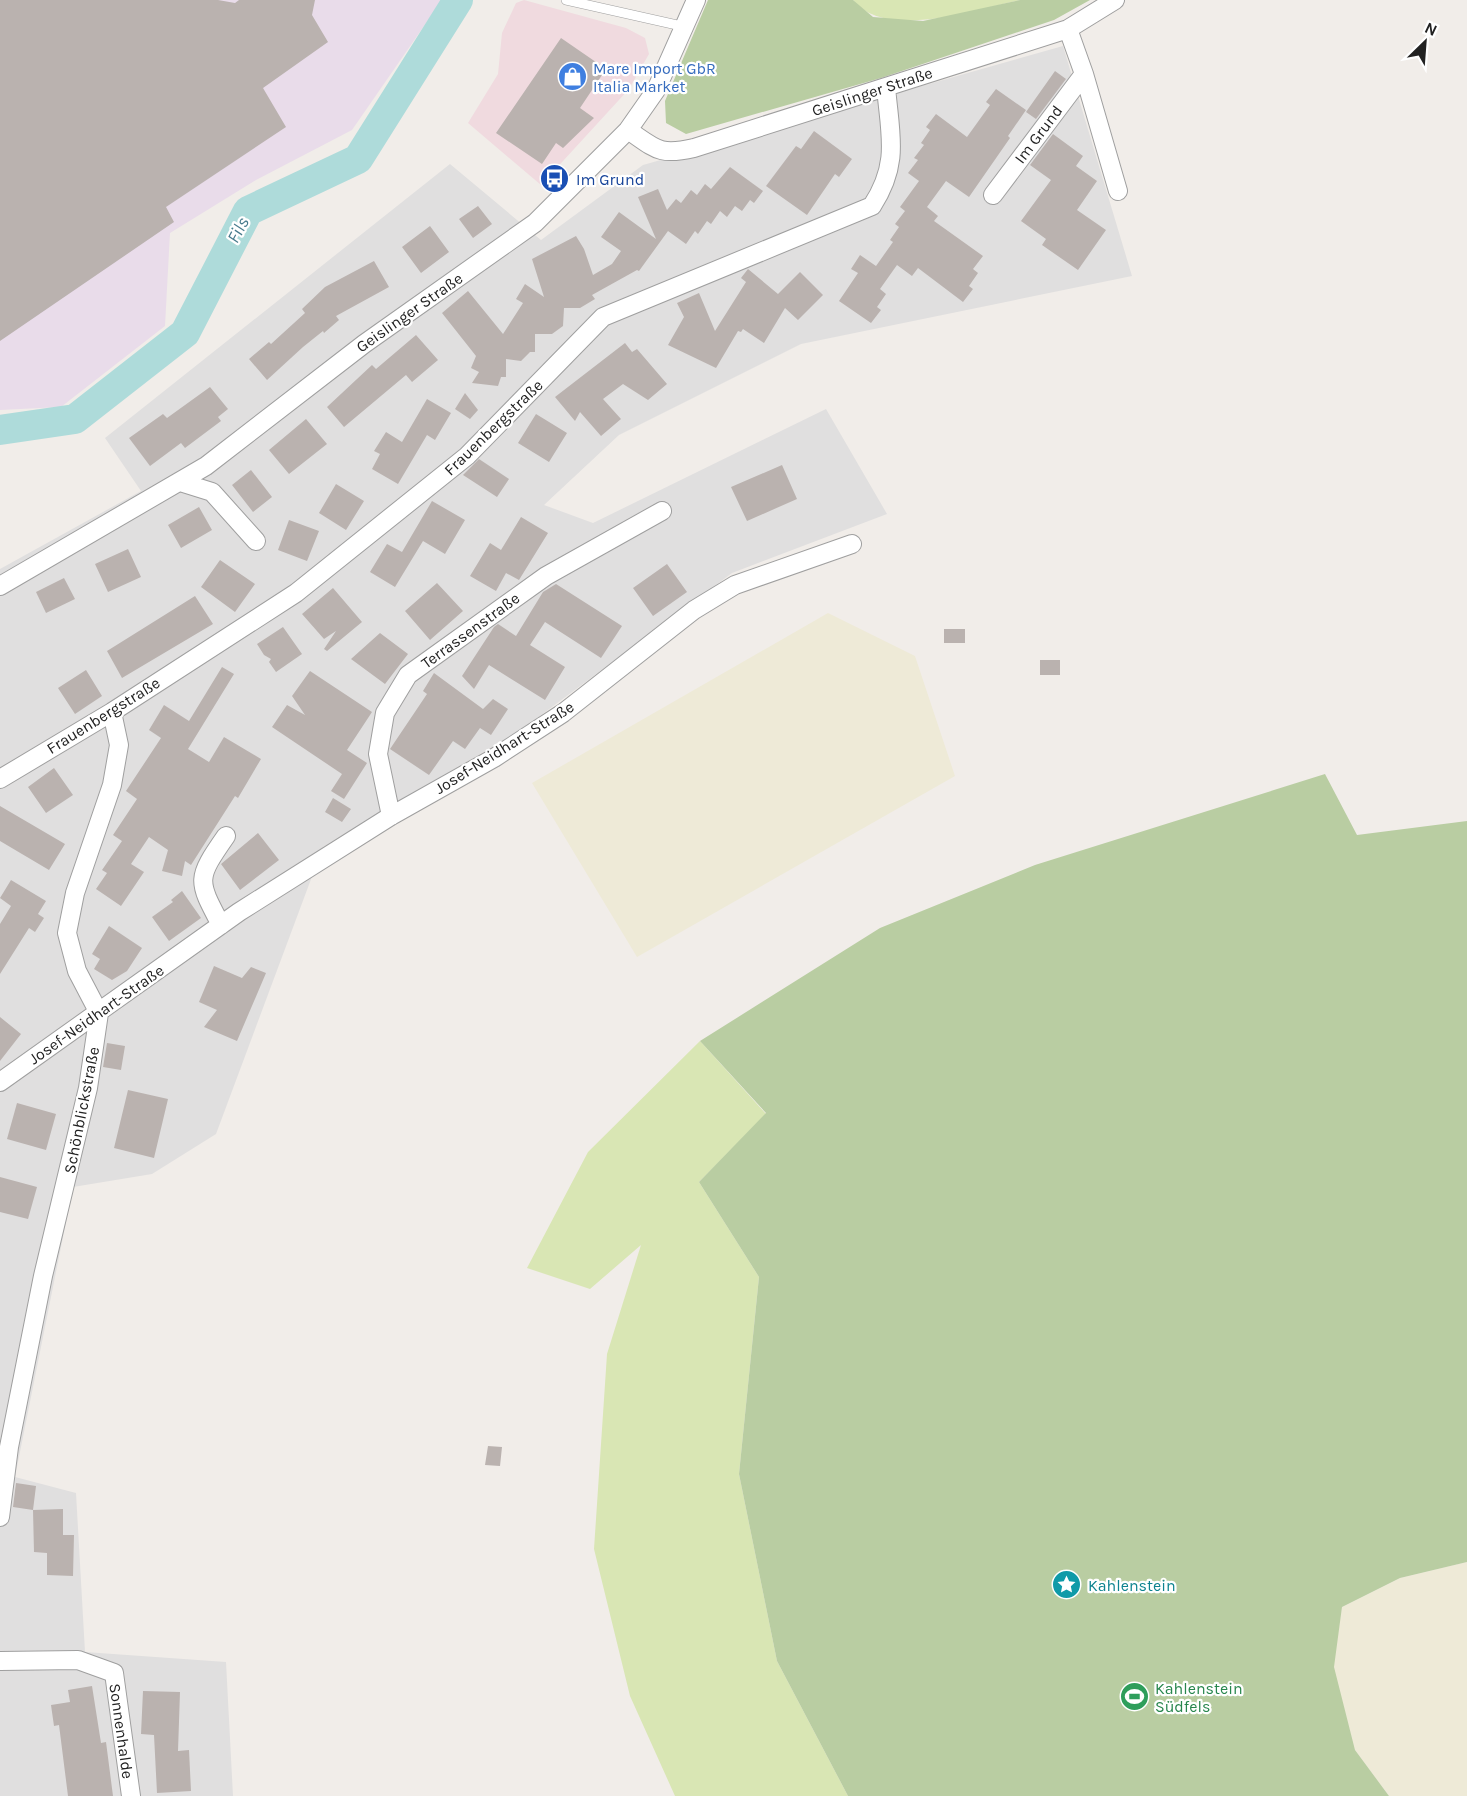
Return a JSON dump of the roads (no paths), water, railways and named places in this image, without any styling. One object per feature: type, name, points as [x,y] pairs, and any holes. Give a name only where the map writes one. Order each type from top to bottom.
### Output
[{"type":"street","name":"Geislinger Straße","points":[[0,586],[207,466],[364,344],[535,223],[628,130],[656,90],[686,27],[696,0]]},
{"type":"street","name":"Geislinger Straße","points":[[628,130],[656,149],[670,153],[1068,29],[1115,0]]},
{"type":"street","points":[[1068,29],[1084,74],[1118,191]]},
{"type":"street","name":"Im Grund","points":[[993,195],[1084,74]]},
{"type":"street","name":"Frauenbergstraße","points":[[0,779],[112,712],[296,593],[466,456],[603,317],[872,206],[885,186],[893,157],[886,87]]},
{"type":"street","points":[[180,482],[212,492],[256,541]]},
{"type":"street","name":"Terrassenstraße","points":[[391,816],[378,754],[385,713],[408,675],[546,576],[662,511]]},
{"type":"street","name":"Josef-Neidhart-Straße","points":[[0,1082],[221,925],[391,816],[494,758],[563,713],[694,609],[735,585],[852,544]]},
{"type":"street","points":[[99,1012],[77,971],[67,933],[75,892],[112,785],[119,745],[112,712]]},
{"type":"street","points":[[221,925],[202,890],[206,865],[225,836]]},
{"type":"street","name":"Schönblickstraße","points":[[0,1517],[9,1447],[44,1276],[88,1088],[99,1012]]},
{"type":"street","name":"Sonnenhalde","points":[[0,1661],[78,1660],[114,1673],[131,1796]]},
{"type":"lane","points":[[566,0],[686,27]]},
{"type":"waterway","name":"Fils","points":[[0,430],[75,419],[185,333],[248,211],[358,159],[458,0]]},
{"type":"place","name":"Mare Import GbR Italia Market","points":[[572,77]]},
{"type":"place","name":"Im Grund","points":[[555,179]]},
{"type":"place","name":"Kahlenstein","points":[[1067,1585]]},
{"type":"place","name":"Kahlenstein Südfels","points":[[1134,1697]]}]
